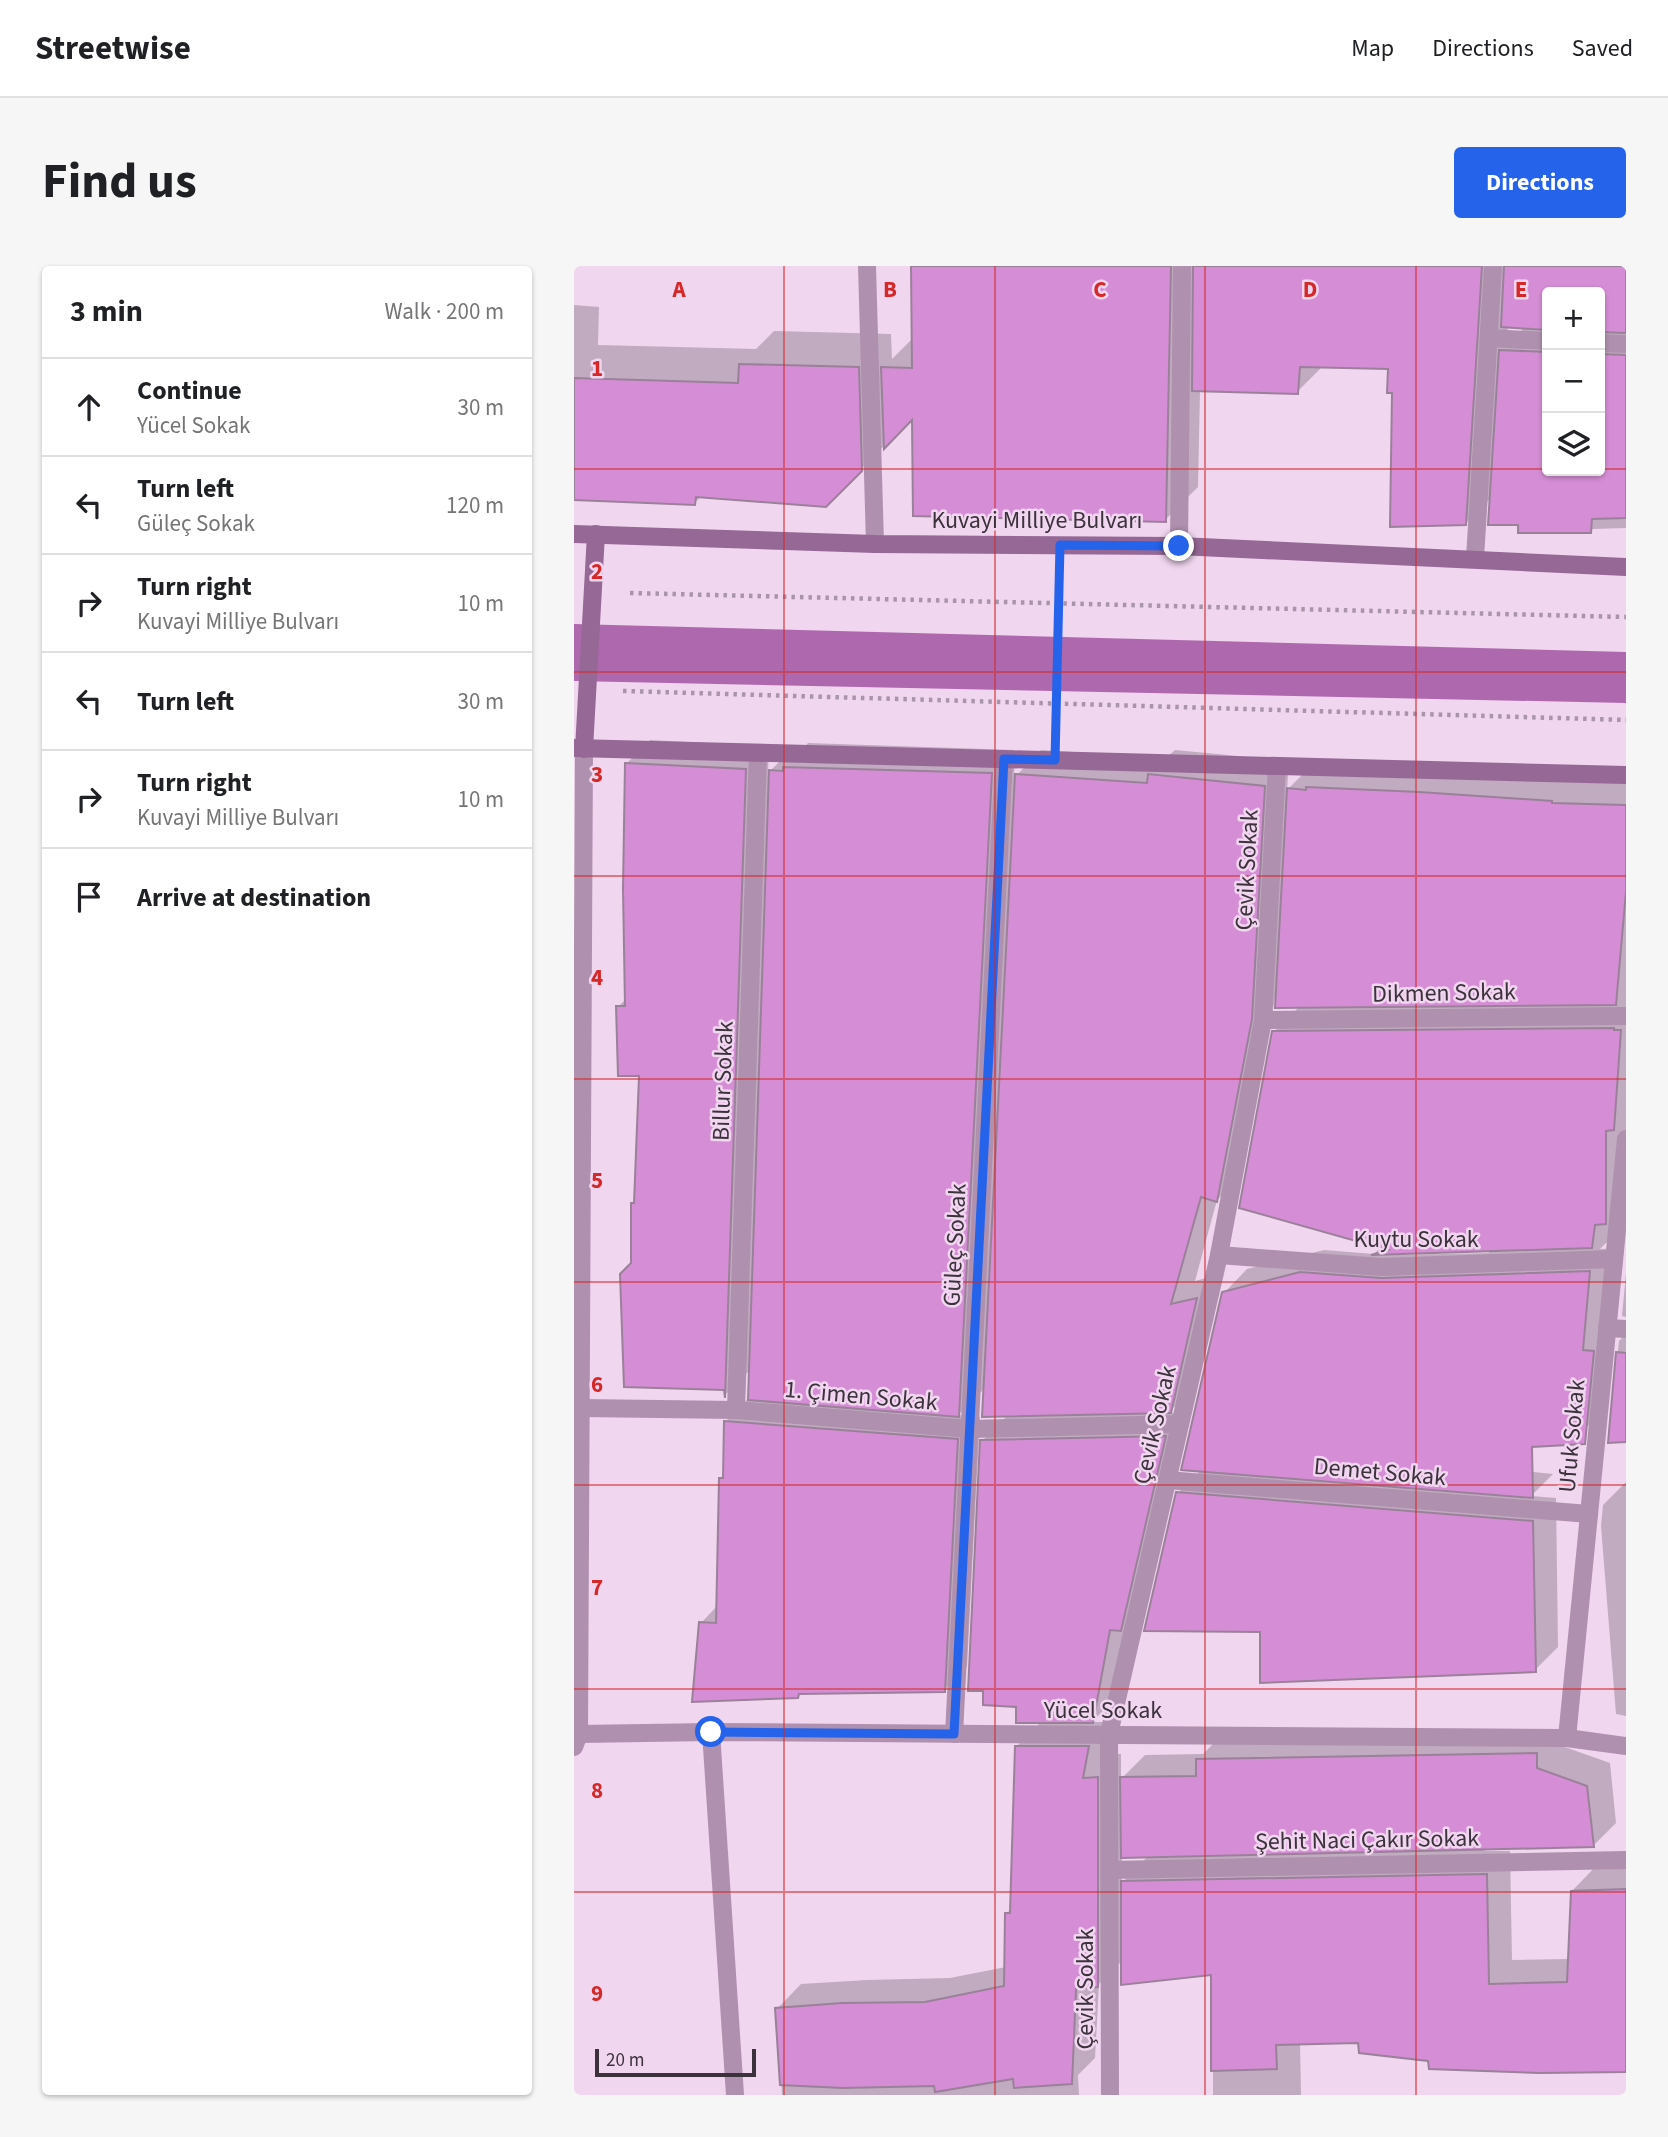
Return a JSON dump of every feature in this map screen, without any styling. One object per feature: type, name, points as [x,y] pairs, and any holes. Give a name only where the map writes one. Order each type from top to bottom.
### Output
[{"type":"main road","name":"Kuvayi Milliye Bulvarı","points":[[574,534],[875,544],[1179,546],[1626,567]]},
{"type":"main road","points":[[596,534],[589,665],[579,749],[1626,775]]},
{"type":"street","points":[[867,266],[875,544]]},
{"type":"street","points":[[1179,546],[1182,266]]},
{"type":"street","points":[[1475,558],[1493,266]]},
{"type":"street","points":[[1489,338],[1542,341]]},
{"type":"street","points":[[1605,343],[1626,344]]},
{"type":"street","points":[[577,1741],[580,1408],[579,749]]},
{"type":"street","name":"Billur Sokak","points":[[736,1410],[758,753]]},
{"type":"street","name":"Güleç Sokak","points":[[954,1734],[1004,759]]},
{"type":"street","name":"Çevik Sokak","points":[[1110,2095],[1109,1734],[1219,1255],[1263,1020],[1277,766]]},
{"type":"street","name":"Dikmen Sokak","points":[[1263,1020],[1626,1016]]},
{"type":"street","name":"Ufuk Sokak","points":[[1567,1738],[1626,1139]]},
{"type":"street","name":"Kuytu Sokak","points":[[1219,1255],[1381,1268],[1614,1259]]},
{"type":"street","points":[[1607,1328],[1626,1329]]},
{"type":"street","name":"1. Çimen Sokak","points":[[580,1408],[736,1410],[970,1429],[1180,1424]]},
{"type":"street","name":"Demet Sokak","points":[[1167,1480],[1590,1514]]},
{"type":"street","points":[[711,1732],[734,2095]]},
{"type":"street","name":"Yücel Sokak","points":[[577,1741],[711,1732],[1567,1738],[1626,1746]]},
{"type":"street","name":"Şehit Naci Çakır Sokak","points":[[1110,1870],[1626,1860]]},
{"type":"path","points":[[1055,760],[1060,545]]},
{"type":"path","points":[[593,592],[1626,617]]},
{"type":"path","points":[[587,690],[1573,716],[1626,720]]},
{"type":"shaded area","points":[[574,624],[1626,652],[1626,703],[574,681]]},
{"type":"building","points":[[911,266],[1171,266],[1166,522],[913,516],[912,420],[884,449],[881,367],[912,368]]},
{"type":"building","points":[[1193,266],[1482,266],[1466,525],[1390,527],[1392,393],[1387,393],[1388,369],[1300,367],[1298,394],[1192,391]]},
{"type":"building","points":[[1504,266],[1626,266],[1626,333],[1605,332],[1605,287],[1542,287],[1542,330],[1501,327]]},
{"type":"building","points":[[1499,350],[1542,352],[1542,476],[1605,476],[1605,354],[1626,355],[1626,518],[1592,519],[1591,533],[1518,533],[1518,525],[1488,525]]},
{"type":"building","points":[[739,364],[859,367],[862,471],[826,507],[696,497],[695,505],[574,500],[574,378],[738,383]]},
{"type":"building","points":[[625,763],[746,769],[725,1398],[724,1390],[624,1387],[620,1274],[631,1263],[631,1203],[634,1203],[639,1076],[618,1076],[616,1006],[625,1006]]},
{"type":"building","points":[[783,767],[992,773],[959,1417],[748,1400],[769,770],[783,771]]},
{"type":"building","points":[[1015,774],[1147,783],[1148,774],[1265,786],[1252,1019],[1217,1202],[1201,1197],[1171,1304],[1197,1298],[1171,1413],[982,1417]]},
{"type":"building","points":[[1306,787],[1419,792],[1552,803],[1626,805],[1626,891],[1616,1005],[1275,1008],[1287,788],[1306,790]]},
{"type":"building","points":[[1621,1030],[1614,1130],[1606,1131],[1606,1224],[1595,1225],[1592,1248],[1371,1255],[1388,1250],[1239,1208],[1272,1031]]},
{"type":"building","points":[[1590,1271],[1583,1350],[1594,1351],[1585,1444],[1532,1447],[1533,1498],[1181,1470],[1222,1292],[1300,1272],[1381,1278]]},
{"type":"building","points":[[1616,1352],[1626,1353],[1626,1442],[1608,1443]]},
{"type":"building","points":[[724,1421],[958,1439],[945,1692],[799,1694],[798,1698],[692,1702],[699,1622],[716,1623],[719,1478],[723,1478]]},
{"type":"building","points":[[1166,1436],[1121,1631],[1110,1630],[1093,1723],[1016,1723],[1016,1707],[983,1705],[983,1691],[968,1691],[980,1440]]},
{"type":"building","points":[[1176,1492],[1533,1521],[1536,1672],[1260,1683],[1260,1632],[1144,1631]]},
{"type":"building","points":[[1015,1746],[1089,1746],[1083,1778],[1098,1777],[1098,1987],[1076,1989],[1072,2084],[1014,2088],[1013,2079],[935,2092],[934,2086],[843,2088],[780,2085],[775,2008],[842,2003],[925,2002],[1004,1986],[1005,1913],[1010,1913]]},
{"type":"building","points":[[1537,1753],[1537,1768],[1587,1786],[1594,1847],[1121,1858],[1120,1777],[1196,1776],[1196,1759]]},
{"type":"building","points":[[1487,1874],[1489,1984],[1567,1982],[1571,1891],[1626,1889],[1626,2072],[1540,2073],[1429,2069],[1428,2061],[1359,2053],[1358,2043],[1276,2045],[1277,2069],[1211,2071],[1211,1975],[1121,1985],[1121,1881]]},
{"type":"route","points":[[711,1732],[954,1734],[1004,759],[1055,760],[1060,545],[1179,546]]}]
